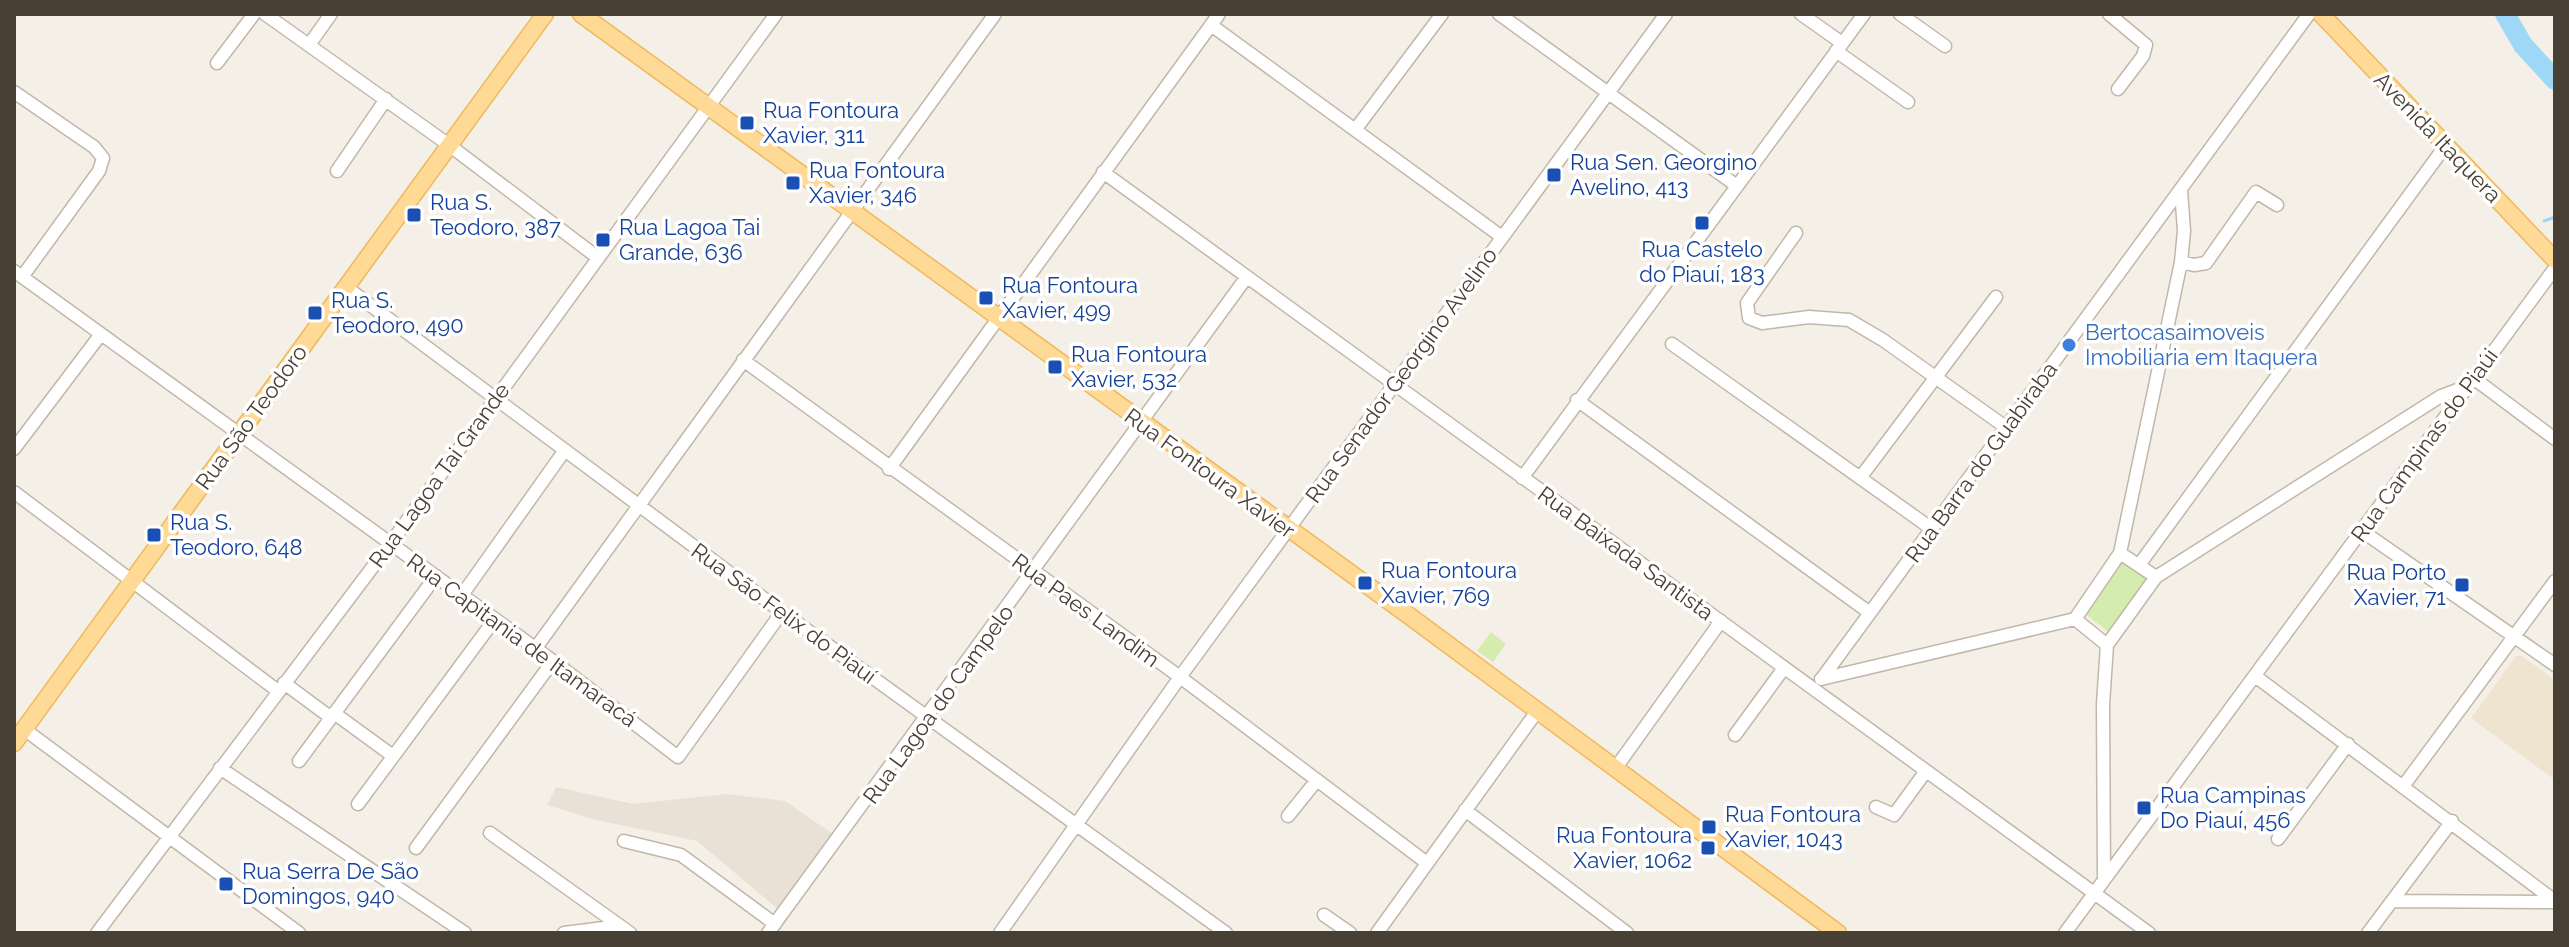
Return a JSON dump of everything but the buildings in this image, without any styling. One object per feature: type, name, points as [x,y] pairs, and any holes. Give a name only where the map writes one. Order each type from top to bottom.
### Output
[{"type":"main road","name":"Rua São Teodoro","points":[[17,731],[240,434],[545,14]]},
{"type":"main road","name":"Rua Fontoura Xavier","points":[[581,14],[1538,710],[1838,933]]},
{"type":"main road","name":"Avenida Itaquera","points":[[2321,14],[2555,260]]},
{"type":"street","points":[[217,63],[254,14]]},
{"type":"street","points":[[265,14],[449,145],[597,257]]},
{"type":"street","points":[[309,45],[331,14]]},
{"type":"street","name":"Rua Lagoa Tai Grande","points":[[97,933],[390,544],[776,14]]},
{"type":"street","points":[[535,649],[995,14]]},
{"type":"street","points":[[1355,130],[1442,14]]},
{"type":"street","points":[[1499,14],[1737,186]]},
{"type":"street","name":"Rua Senador Georgino Avelino","points":[[1000,933],[1180,677],[1666,14]]},
{"type":"street","points":[[1801,14],[1908,102]]},
{"type":"street","points":[[1522,478],[1864,14]]},
{"type":"street","points":[[1900,14],[1945,46]]},
{"type":"street","points":[[2109,14],[2146,45],[2143,56],[2118,89]]},
{"type":"street","name":"Rua Barra do Guabiraba","points":[[1812,689],[2309,14]]},
{"type":"street","points":[[889,469],[1215,19],[1355,130],[1502,237]]},
{"type":"street","points":[[14,92],[94,147],[103,158],[99,171],[18,274]]},
{"type":"street","points":[[337,171],[386,99]]},
{"type":"street","points":[[2139,565],[2446,145]]},
{"type":"street","name":"Rua Baixada Santista","points":[[1103,172],[2149,933]]},
{"type":"street","points":[[1823,677],[2075,619],[2120,553],[2181,262],[2184,231],[2181,190]]},
{"type":"street","points":[[2181,262],[2194,265],[2206,263],[2256,192],[2277,205]]},
{"type":"street","points":[[1796,233],[1747,303],[1749,318],[1762,323],[1809,317],[1849,320],[1874,333],[2007,428]]},
{"type":"street","name":"Rua Campinas do Piaúi","points":[[2065,933],[2362,531],[2468,382],[2555,268]]},
{"type":"street","name":"Rua Capitania de Itamaracá","points":[[18,274],[553,661],[678,757],[782,612]]},
{"type":"street","name":"Rua Lagoa do Campelo","points":[[771,931],[1246,278]]},
{"type":"street","name":"Rua São Felix do Piauí","points":[[346,287],[782,612],[1226,933]]},
{"type":"street","points":[[1860,478],[1996,297]]},
{"type":"street","points":[[14,449],[101,334]]},
{"type":"street","points":[[1672,344],[1932,529]]},
{"type":"street","name":"Rua Paes Landim","points":[[743,360],[889,469],[1180,677],[1427,863]]},
{"type":"street","points":[[2104,879],[2103,704],[2107,645],[2156,577],[2441,396],[2468,382],[2555,439]]},
{"type":"street","points":[[1577,400],[1870,613]]},
{"type":"street","points":[[462,595],[565,450]]},
{"type":"street","points":[[14,492],[281,687],[332,715],[393,756]]},
{"type":"street","points":[[2362,531],[2555,665]]},
{"type":"street","points":[[2120,553],[2156,577]]},
{"type":"street","points":[[299,761],[436,576]]},
{"type":"street","points":[[2404,785],[2555,581]]},
{"type":"street","points":[[358,804],[495,619]]},
{"type":"street","points":[[2075,619],[2107,645]]},
{"type":"street","points":[[1615,769],[1721,621]]},
{"type":"street","points":[[416,848],[553,661]]},
{"type":"street","points":[[1735,735],[1784,668]]},
{"type":"street","points":[[2255,676],[2555,901]]},
{"type":"street","points":[[1377,933],[1538,710]]},
{"type":"street","points":[[17,731],[299,933]]},
{"type":"street","points":[[2278,839],[2348,744]]},
{"type":"street","points":[[220,768],[465,933]]},
{"type":"street","points":[[1876,807],[1894,815],[1926,771]]},
{"type":"street","points":[[1288,816],[1317,780]]},
{"type":"street","points":[[1465,810],[1627,933]]},
{"type":"street","points":[[2368,933],[2452,821]]},
{"type":"street","points":[[490,833],[625,929]]},
{"type":"street","points":[[624,841],[661,848],[690,860],[771,931]]},
{"type":"street","points":[[2392,901],[2555,901]]},
{"type":"street","points":[[1324,915],[1350,933]]},
{"type":"street","points":[[564,933],[625,929]]},
{"type":"shaded area","points":[[2516,656],[2522,656],[2555,680],[2555,780],[2471,718]]},
{"type":"shaded area","points":[[556,787],[633,804],[726,794],[785,801],[833,834],[779,910],[697,841],[596,820],[547,805]]},
{"type":"green space","points":[[2122,559],[2151,580],[2111,634],[2083,612]]},
{"type":"green space","points":[[1491,632],[1506,644],[1493,662],[1477,651]]},
{"type":"waterway","points":[[2505,14],[2523,45],[2555,80]]},
{"type":"waterway","points":[[2544,221],[2555,217]]},
{"type":"place","name":"Rua Fontoura Xavier, 311","points":[[747,123]]},
{"type":"place","name":"Rua Sen. Georgino Avelino, 413","points":[[1554,175]]},
{"type":"place","name":"Rua Fontoura Xavier, 346","points":[[793,183]]},
{"type":"place","name":"Rua S. Teodoro, 387","points":[[414,215]]},
{"type":"place","name":"Rua Castelo do Piauí, 183","points":[[1702,223]]},
{"type":"place","name":"Rua Lagoa Tai Grande, 636","points":[[603,240]]},
{"type":"place","name":"Rua Fontoura Xavier, 499","points":[[986,298]]},
{"type":"place","name":"Rua S. Teodoro, 490","points":[[315,313]]},
{"type":"place","name":"Bertocasaimoveis Imobiliaria em Itaquera","points":[[2069,345]]},
{"type":"place","name":"Rua Fontoura Xavier, 532","points":[[1055,367]]},
{"type":"place","name":"Rua S. Teodoro, 648","points":[[154,535]]},
{"type":"place","name":"Rua Fontoura Xavier, 769","points":[[1365,583]]},
{"type":"place","name":"Rua Porto Xavier, 71","points":[[2462,585]]},
{"type":"place","name":"Rua Campinas Do Piauí, 456","points":[[2144,808]]},
{"type":"place","name":"Rua Fontoura Xavier, 1043","points":[[1709,827]]},
{"type":"place","name":"Rua Fontoura Xavier, 1062","points":[[1708,848]]},
{"type":"place","name":"Rua Serra De São Domingos, 940","points":[[226,884]]}]
